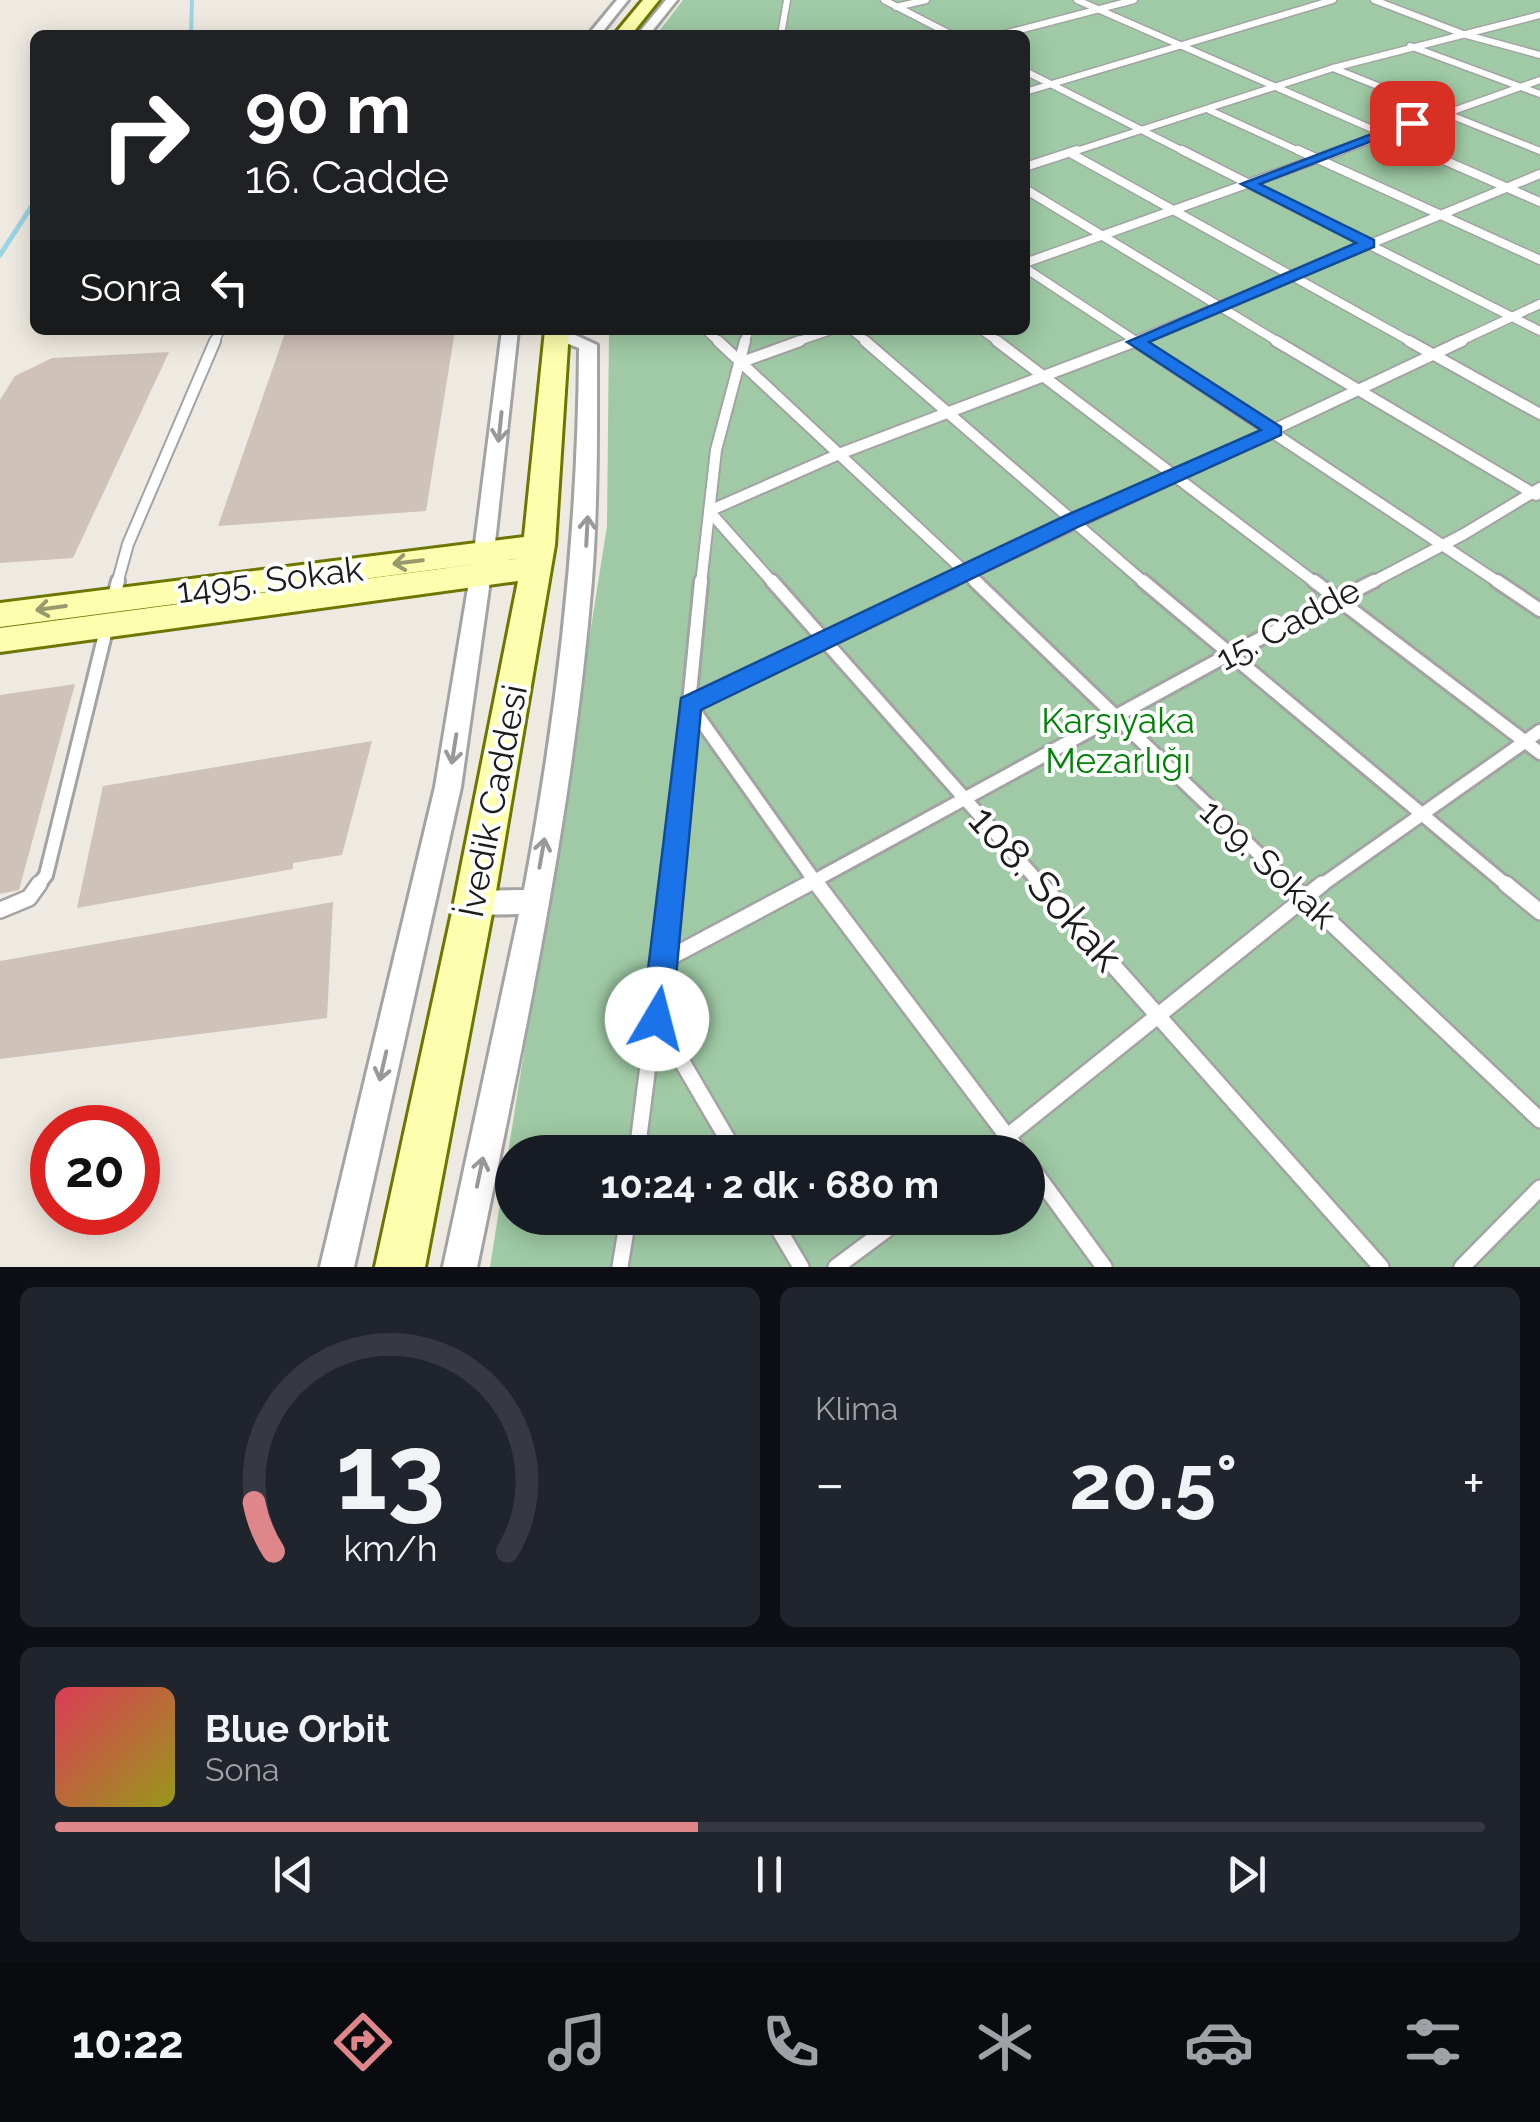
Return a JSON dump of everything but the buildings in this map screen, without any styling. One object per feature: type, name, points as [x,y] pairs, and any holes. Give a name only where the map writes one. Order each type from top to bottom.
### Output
[{"type":"main road","points":[[626,30],[651,0]]},
{"type":"main road","name":"İvedik Caddesi","points":[[400,1267],[474,902],[538,557],[556,335]]},
{"type":"main road","name":"1495. Sokak","points":[[0,615],[110,612],[538,557]]},
{"type":"main road","name":"1495. Sokak","points":[[0,640],[110,612]]},
{"type":"street","points":[[598,30],[623,0]]},
{"type":"street","points":[[647,30],[672,0]]},
{"type":"street","points":[[336,1267],[448,788],[482,564],[509,335]]},
{"type":"street","points":[[460,1267],[560,750],[585,561],[591,438],[588,346],[563,335]]},
{"type":"street","points":[[474,902],[533,902]]},
{"type":"lane","points":[[782,30],[787,0]]},
{"type":"lane","points":[[884,0],[942,30]]},
{"type":"lane","points":[[896,7],[926,0]]},
{"type":"lane","points":[[1077,0],[1540,202]]},
{"type":"lane","points":[[1019,30],[1134,0]]},
{"type":"lane","points":[[1030,91],[1333,0]]},
{"type":"lane","points":[[1374,0],[1463,34],[1540,54]]},
{"type":"lane","points":[[1030,166],[1333,68],[1540,16]]},
{"type":"lane","points":[[1410,46],[1540,94]]},
{"type":"lane","points":[[1333,68],[1540,151]]},
{"type":"lane","points":[[1030,73],[1540,331]]},
{"type":"lane","points":[[1030,263],[1097,235],[1540,80]]},
{"type":"lane","points":[[1210,110],[1540,260]]},
{"type":"lane","points":[[1072,154],[1540,414]]},
{"type":"lane","points":[[709,511],[839,454],[1136,342],[1540,174]]},
{"type":"lane","points":[[1030,192],[1360,391],[1538,492]]},
{"type":"lane","points":[[1030,268],[1540,610]]},
{"type":"lane","points":[[690,704],[1540,304]]},
{"type":"lane","points":[[0,910],[30,898],[46,875],[128,544],[218,335]]},
{"type":"lane","name":"109. Sokak","points":[[712,335],[968,573],[1113,717],[1540,1120]]},
{"type":"lane","points":[[640,1135],[665,960],[709,511],[731,374],[747,335]]},
{"type":"lane","points":[[740,359],[815,335]]},
{"type":"lane","points":[[858,335],[1228,654],[1540,912]]},
{"type":"lane","points":[[988,335],[1540,753]]},
{"type":"lane","name":"15. Cadde","points":[[665,960],[816,882],[1228,654],[1538,492]]},
{"type":"lane","name":"108. Sokak","points":[[709,511],[1381,1267]]},
{"type":"lane","points":[[690,704],[816,882],[1006,1135]]},
{"type":"lane","points":[[1012,1135],[1304,897],[1540,731]]},
{"type":"lane","points":[[657,1019],[724,1135]]},
{"type":"lane","points":[[1045,1187],[1104,1267]]},
{"type":"lane","points":[[1462,1267],[1540,1188]]},
{"type":"lane","points":[[620,1267],[625,1235]]},
{"type":"lane","points":[[782,1235],[801,1267]]},
{"type":"lane","points":[[836,1267],[879,1235]]},
{"type":"green space","name":"Karşıyaka Mezarlığı","points":[[683,0],[1540,0],[1540,1267],[490,1267],[495,1235],[1045,1235],[1045,1135],[511,1135],[607,526],[609,335],[1030,335],[1030,30],[660,30]]},
{"type":"waterway","points":[[191,30],[192,0]]},
{"type":"waterway","points":[[0,255],[30,209]]},
{"type":"route","points":[[657,1019],[690,704],[1074,520],[1275,431],[1136,342],[1369,243],[1248,184],[1412,123]]}]
